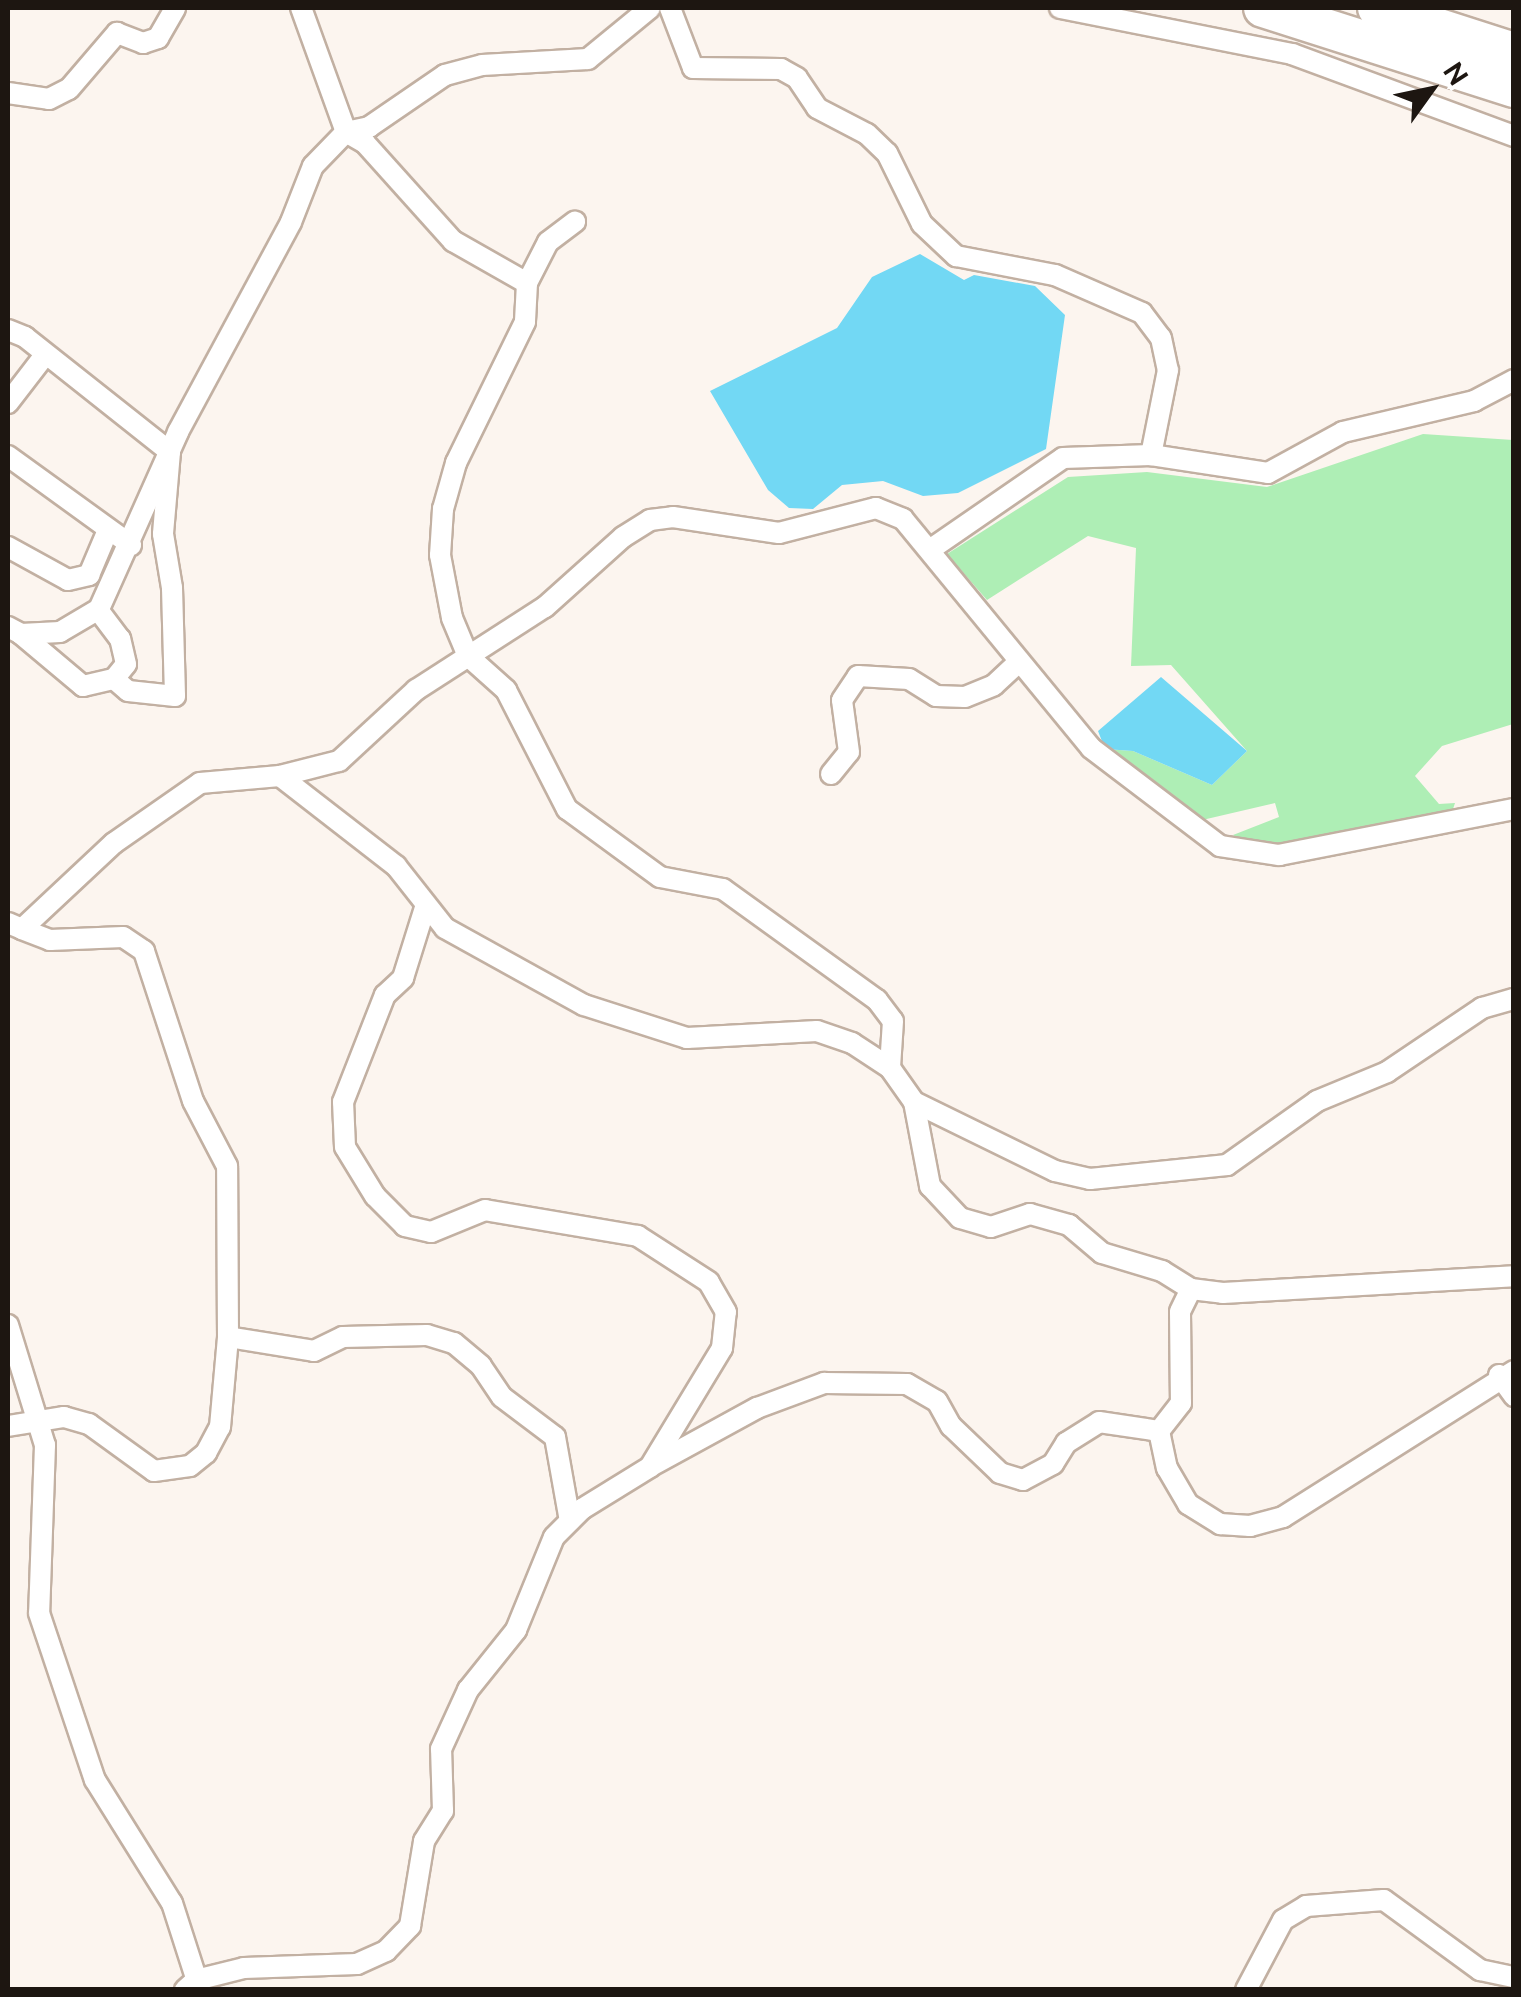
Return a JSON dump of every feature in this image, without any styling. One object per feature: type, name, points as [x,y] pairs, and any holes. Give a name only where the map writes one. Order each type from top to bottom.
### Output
[{"type":"highway","points":[[1264,8],[1514,88]]},
{"type":"highway","points":[[1377,8],[1514,52]]},
{"type":"street","points":[[8,93],[49,99],[69,89],[116,33],[142,43],[158,38],[174,8]]},
{"type":"street","points":[[301,8],[346,132],[365,143],[453,241],[527,282]]},
{"type":"street","points":[[14,631],[60,632],[98,610],[131,545],[170,452],[292,222],[313,166],[346,132],[370,127],[444,75],[482,64],[588,58],[650,8]]},
{"type":"street","points":[[670,8],[694,68],[781,70],[797,78],[818,108],[867,134],[887,153],[922,224],[956,256],[1055,274],[1142,313],[1161,338],[1168,370],[1152,454]]},
{"type":"street","points":[[1068,9],[1292,54],[1514,136]]},
{"type":"street","points":[[575,222],[548,242],[527,282],[525,322],[456,463],[442,509],[440,554],[452,618],[468,656],[506,690],[567,809],[660,877],[724,889],[877,1000],[893,1021],[890,1068]]},
{"type":"street","points":[[8,330],[170,452]]},
{"type":"street","points":[[8,403],[45,355]]},
{"type":"street","points":[[931,549],[1062,458],[1152,454],[1268,473],[1343,432],[1474,401],[1514,380]]},
{"type":"street","points":[[114,680],[128,691],[175,696],[172,588],[163,534],[170,452]]},
{"type":"street","points":[[8,456],[106,536],[131,545]]},
{"type":"street","points":[[8,1426],[37,1418],[89,1424],[154,1472],[190,1466],[206,1453],[220,1427],[228,1337],[227,1166],[193,1100],[144,951],[124,937],[50,940],[15,926],[114,843],[200,783],[280,776],[339,761],[416,690],[545,607],[650,520],[674,516],[779,533],[876,508],[903,519],[1091,748],[1220,846],[1246,855],[1279,855],[1514,808]]},
{"type":"street","points":[[8,547],[68,580],[89,575],[106,536]]},
{"type":"street","points":[[14,631],[83,686],[114,680],[126,664],[120,639],[98,610]]},
{"type":"street","points":[[831,774],[848,752],[842,700],[858,676],[909,679],[936,696],[965,697],[994,685],[1019,662]]},
{"type":"street","points":[[280,776],[396,866],[425,908],[445,928],[584,1004],[687,1038],[817,1031],[852,1043],[890,1068],[914,1102],[930,1186],[960,1218],[990,1228],[1030,1214],[1069,1225],[1102,1253],[1162,1271],[1191,1290],[1223,1293],[1514,1276]]},
{"type":"street","points":[[425,908],[403,978],[384,995],[343,1102],[345,1147],[375,1196],[405,1226],[431,1232],[485,1210],[638,1236],[710,1282],[726,1312],[722,1348],[650,1467]]},
{"type":"street","points":[[914,1102],[1055,1172],[1090,1179],[1228,1166],[1317,1101],[1388,1072],[1482,1008],[1514,999]]},
{"type":"street","points":[[1191,1290],[1180,1312],[1180,1403],[1160,1431],[1167,1468],[1188,1504],[1220,1524],[1250,1526],[1283,1517],[1506,1373],[1514,1396]]},
{"type":"street","points":[[8,1325],[45,1445],[39,1613],[95,1780],[172,1903],[194,1986],[244,1968],[357,1964],[386,1951],[410,1926],[424,1841],[443,1811],[441,1749],[468,1690],[516,1630],[554,1537],[570,1521],[650,1467],[757,1408],[824,1383],[907,1384],[937,1401],[951,1426],[1000,1473],[1023,1480],[1053,1464],[1066,1442],[1099,1422],[1160,1431]]},
{"type":"street","points":[[228,1337],[314,1351],[342,1337],[427,1335],[454,1343],[481,1366],[502,1398],[554,1437],[570,1521]]},
{"type":"street","points":[[1246,1990],[1282,1920],[1306,1906],[1384,1900],[1480,1970],[1514,1977]]},
{"type":"green space","points":[[1423,434],[1513,440],[1513,724],[1442,746],[1415,776],[1439,804],[1455,803],[1453,809],[1302,844],[1243,842],[1233,835],[1279,817],[1275,803],[1198,821],[1105,749],[1133,751],[1212,785],[1247,751],[1171,665],[1131,666],[1136,548],[1088,536],[987,600],[947,554],[1068,477],[1147,472],[1267,487]]},
{"type":"water","points":[[920,254],[964,280],[974,275],[1035,286],[1065,315],[1046,449],[958,493],[923,496],[883,481],[842,485],[813,509],[789,508],[768,490],[710,391],[837,328],[872,277]]},
{"type":"water","points":[[1161,677],[1247,751],[1212,785],[1133,751],[1105,749],[1098,731]]}]
